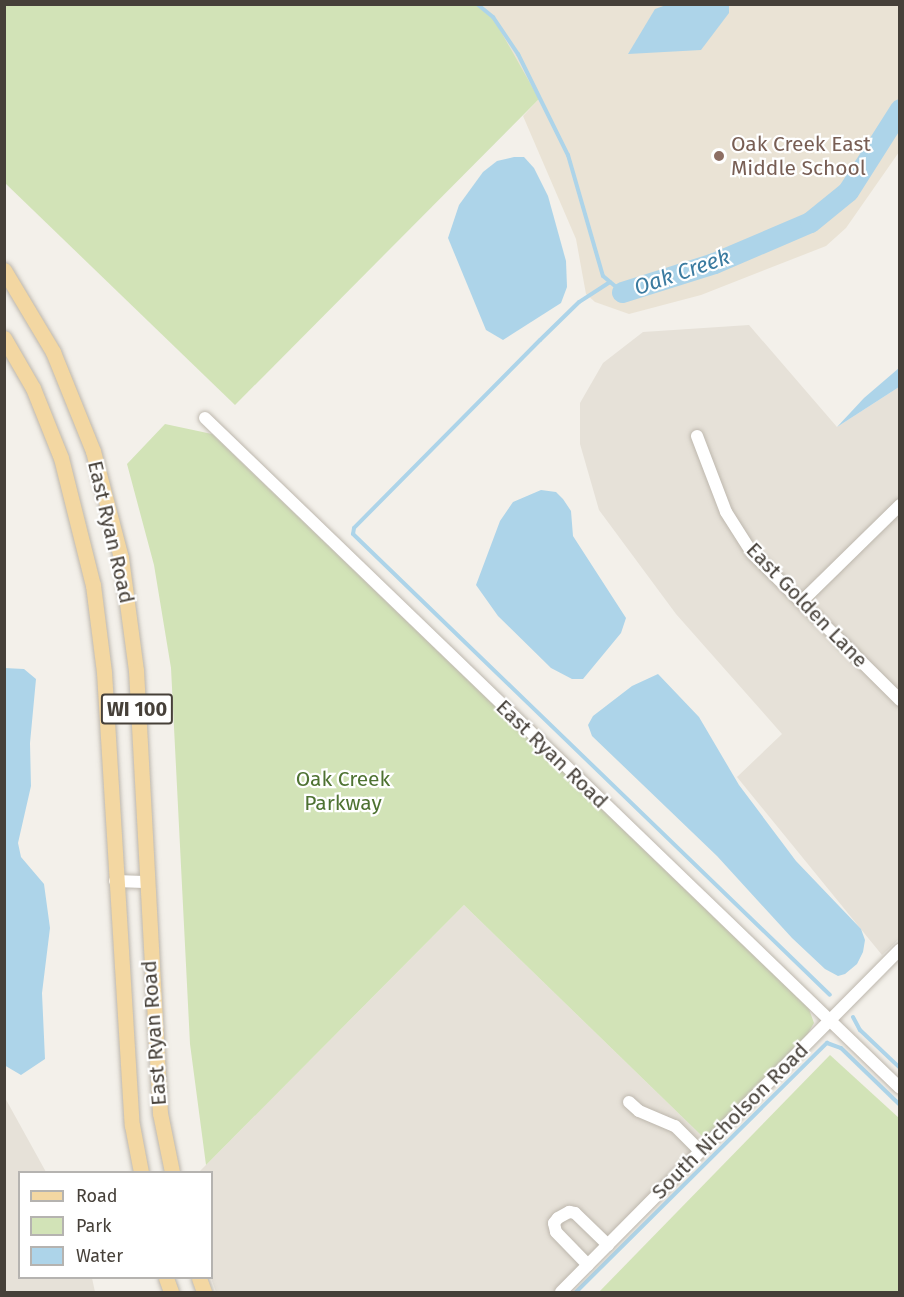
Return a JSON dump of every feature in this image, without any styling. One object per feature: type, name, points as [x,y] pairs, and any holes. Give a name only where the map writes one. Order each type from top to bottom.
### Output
[{"type":"main road","name":"East Ryan Road","points":[[6,274],[53,352],[93,451],[121,558],[136,670],[145,882],[160,1113],[172,1171]]},
{"type":"main road","name":"East Ryan Road","points":[[4,338],[33,388],[61,458],[93,585],[104,672],[115,881],[132,1125],[141,1171]]},
{"type":"street","name":"East Ryan Road","points":[[205,418],[900,1088]]},
{"type":"street","name":"East Golden Lane","points":[[697,436],[726,512],[752,553],[900,700]]},
{"type":"street","points":[[801,602],[900,505]]},
{"type":"street","points":[[115,881],[145,882]]},
{"type":"street","name":"South Nicholson Road","points":[[561,1293],[900,949]]},
{"type":"street","points":[[629,1102],[639,1111],[675,1126],[700,1151]]},
{"type":"street","points":[[588,1265],[556,1232],[554,1223],[558,1218],[569,1212],[576,1213],[608,1245]]},
{"type":"shaded area","name":"Oak Creek East Middle School","points":[[475,5],[899,5],[899,152],[846,228],[826,246],[701,295],[629,314],[595,302],[586,294],[576,239],[523,116],[539,99]]},
{"type":"shaded area","points":[[749,325],[837,427],[899,387],[900,938],[882,955],[737,777],[782,734],[676,614],[599,510],[580,444],[580,403],[603,363],[643,332]]},
{"type":"shaded area","points":[[464,905],[705,1139],[553,1292],[216,1292],[211,1279],[213,1171],[200,1171]]},
{"type":"shaded area","points":[[4,1096],[45,1171],[18,1171],[18,1279],[92,1279],[95,1292],[5,1292]]},
{"type":"green space","points":[[4,5],[475,5],[491,14],[539,99],[235,405],[5,183]]},
{"type":"green space","name":"Oak Creek Parkway","points":[[165,424],[212,434],[809,1009],[814,1023],[807,1035],[705,1139],[464,905],[206,1165],[190,1044],[171,668],[154,565],[127,464]]},
{"type":"green space","points":[[830,1055],[899,1118],[899,1292],[599,1292]]},
{"type":"water","points":[[669,4],[729,5],[729,13],[701,50],[628,54],[655,9]]},
{"type":"water","points":[[524,157],[534,168],[548,196],[566,261],[567,287],[561,303],[503,340],[486,330],[448,238],[459,205],[483,172],[497,161]]},
{"type":"water","points":[[899,368],[899,387],[837,427],[864,398]]},
{"type":"water","points":[[541,490],[556,492],[571,511],[573,536],[626,618],[621,633],[583,679],[572,679],[551,668],[498,616],[476,585],[500,521],[513,502]]},
{"type":"water","points":[[4,668],[24,669],[36,679],[30,743],[31,786],[18,843],[21,857],[44,884],[50,928],[42,993],[45,1059],[21,1075],[4,1065]]},
{"type":"water","points":[[658,674],[699,717],[739,785],[796,861],[861,929],[865,940],[863,952],[857,964],[845,974],[838,976],[825,969],[792,938],[717,856],[592,736],[588,725],[593,716],[632,686]]},
{"type":"waterway","name":"Oak Creek","points":[[477,4],[493,17],[518,54],[568,155],[603,276],[622,292]]},
{"type":"waterway","name":"Oak Creek","points":[[622,292],[714,263],[810,222],[848,191],[900,109]]},
{"type":"waterway","points":[[610,282],[579,302],[540,340],[354,528],[353,534],[830,995]]},
{"type":"waterway","points":[[853,1017],[860,1030],[900,1068]]},
{"type":"waterway","points":[[576,1292],[827,1043],[841,1048],[900,1105]]},
{"type":"place","name":"Oak Creek East Middle School","points":[[719,156]]}]
